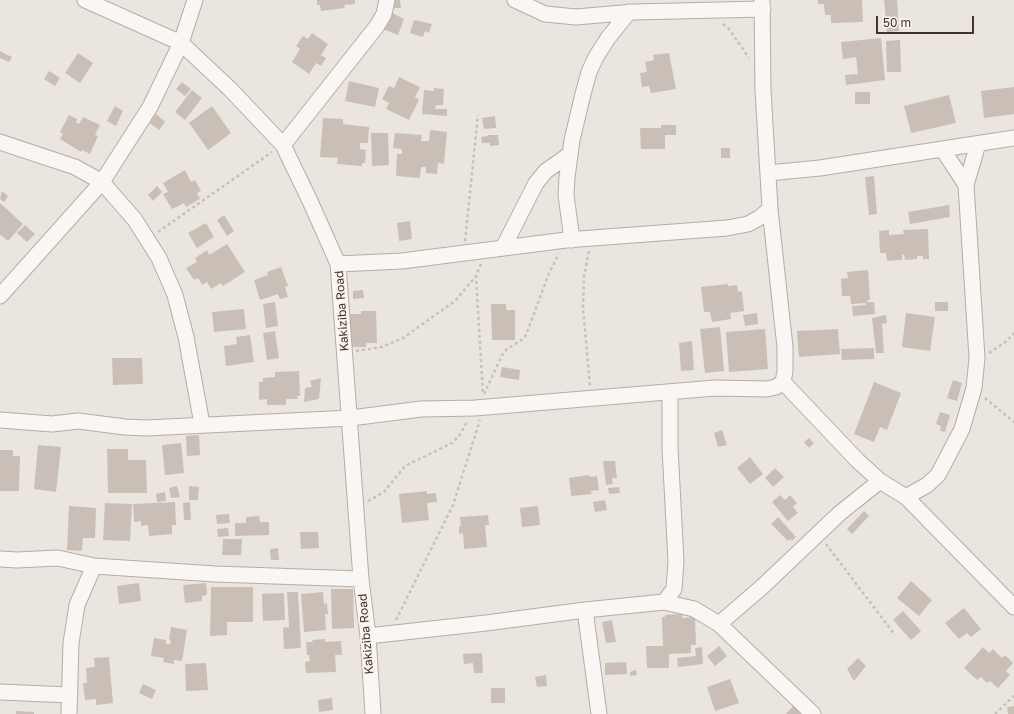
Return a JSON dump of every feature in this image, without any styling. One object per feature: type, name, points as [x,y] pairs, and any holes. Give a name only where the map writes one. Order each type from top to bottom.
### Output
[{"type":"street","name":"Kakiziba Road","points":[[85,0],[181,43],[231,90],[283,145],[310,200],[338,264],[351,418],[355,503],[361,579],[368,636],[373,714]]},
{"type":"street","points":[[0,296],[102,182],[150,107],[181,43],[195,0]]},
{"type":"street","points":[[283,145],[377,26],[384,14],[387,0]]},
{"type":"street","points":[[0,420],[45,424],[78,421],[146,428],[202,424],[351,418],[421,409],[479,408],[715,388],[767,389],[776,387],[783,382],[785,371],[785,347],[770,209],[763,90],[762,4],[633,5],[576,17],[561,17],[545,14],[515,0]]},
{"type":"street","points":[[569,240],[566,195],[570,154],[589,72],[608,38],[633,5]]},
{"type":"street","points":[[768,173],[820,168],[1014,138]]},
{"type":"street","points":[[0,142],[75,167],[102,182],[135,220],[159,258],[175,295],[186,337],[202,424]]},
{"type":"street","points":[[906,497],[927,485],[938,475],[962,429],[974,388],[977,358],[966,185],[978,144]]},
{"type":"street","points":[[943,150],[966,185]]},
{"type":"street","points":[[502,248],[536,183],[546,171],[570,154]]},
{"type":"street","points":[[338,264],[402,261],[569,240],[727,228],[748,224],[759,218],[770,209]]},
{"type":"street","points":[[783,382],[857,460],[880,481],[906,497],[1014,607]]},
{"type":"street","points":[[664,602],[674,589],[676,561],[670,448],[670,392]]},
{"type":"street","points":[[719,624],[762,587],[840,513],[880,481]]},
{"type":"street","points":[[0,559],[17,560],[58,558],[94,566],[215,574],[361,579]]},
{"type":"street","points":[[69,714],[71,643],[77,606],[94,566]]},
{"type":"street","points":[[368,636],[389,635],[585,610],[664,602],[694,609],[719,624],[813,714]]},
{"type":"street","points":[[585,610],[599,714]]},
{"type":"street","points":[[0,692],[70,695]]},
{"type":"path","points":[[722,24],[729,29],[744,48],[751,62]]},
{"type":"path","points":[[464,253],[478,115]]},
{"type":"path","points":[[148,239],[283,145]]},
{"type":"path","points":[[591,239],[584,277],[583,308],[591,398]]},
{"type":"path","points":[[476,276],[483,396],[502,355],[507,348],[526,335],[549,273],[569,240]]},
{"type":"path","points":[[345,352],[382,347],[403,338],[455,301],[476,276],[486,251]]},
{"type":"path","points":[[977,358],[993,352],[1014,332]]},
{"type":"path","points":[[974,388],[1014,422]]},
{"type":"path","points":[[355,503],[367,502],[381,494],[405,466],[452,443],[479,408]]},
{"type":"path","points":[[389,635],[405,599],[426,563],[453,505],[479,408]]},
{"type":"path","points":[[818,534],[894,635]]},
{"type":"path","points":[[995,714],[1014,696]]},
{"type":"building","points":[[317,0],[355,0],[355,4],[344,5],[345,8],[321,11],[320,5],[317,5]]},
{"type":"building","points":[[390,0],[400,0],[401,8],[391,8]]},
{"type":"building","points":[[818,0],[862,0],[863,22],[831,23],[831,15],[825,15],[824,4],[818,4]]},
{"type":"building","points":[[884,0],[897,0],[899,31],[887,32]]},
{"type":"building","points":[[390,12],[404,19],[398,35],[383,29]]},
{"type":"building","points":[[414,20],[432,24],[429,33],[425,31],[423,37],[410,33]]},
{"type":"building","points":[[312,33],[328,44],[321,55],[326,58],[321,66],[316,63],[309,74],[292,62],[300,49],[296,46],[303,36],[308,39]]},
{"type":"building","points":[[881,38],[885,80],[846,85],[845,75],[858,74],[856,57],[843,59],[841,42]]},
{"type":"building","points":[[900,40],[901,72],[887,72],[886,41]]},
{"type":"building","points":[[0,51],[12,57],[9,62],[0,58]]},
{"type":"building","points":[[78,53],[93,63],[80,83],[65,73]]},
{"type":"building","points":[[669,53],[676,89],[651,93],[649,86],[642,87],[640,73],[647,72],[645,62],[654,60],[653,55]]},
{"type":"building","points":[[49,71],[60,78],[55,86],[44,79]]},
{"type":"building","points":[[399,77],[420,87],[415,97],[419,100],[409,120],[386,109],[389,103],[382,99],[389,86],[394,88]]},
{"type":"building","points":[[349,81],[379,88],[375,107],[345,101]]},
{"type":"building","points":[[182,82],[191,89],[185,96],[176,89]]},
{"type":"building","points":[[1014,87],[1014,114],[984,118],[981,91]]},
{"type":"building","points":[[434,88],[444,89],[443,105],[436,105],[435,109],[447,109],[447,116],[422,114],[424,90],[434,91]]},
{"type":"building","points":[[192,90],[202,98],[185,120],[175,112]]},
{"type":"building","points":[[855,92],[870,92],[870,104],[855,104]]},
{"type":"building","points":[[949,95],[956,123],[911,133],[904,106]]},
{"type":"building","points":[[115,106],[123,111],[116,126],[107,121]]},
{"type":"building","points":[[212,106],[231,133],[208,150],[189,123]]},
{"type":"building","points":[[156,114],[165,122],[159,130],[150,123]]},
{"type":"building","points":[[69,115],[77,119],[76,122],[79,124],[83,117],[100,125],[95,135],[98,136],[90,154],[82,150],[81,152],[60,139],[63,134],[60,132]]},
{"type":"building","points":[[495,116],[496,128],[484,129],[482,118]]},
{"type":"building","points":[[323,118],[343,119],[343,124],[369,127],[368,143],[360,143],[360,149],[366,150],[365,163],[362,163],[362,166],[337,164],[338,158],[320,157]]},
{"type":"building","points":[[661,125],[676,125],[676,135],[665,135],[665,149],[641,149],[640,128],[661,128]]},
{"type":"building","points":[[430,130],[447,132],[444,164],[438,163],[437,174],[426,173],[426,167],[421,167],[420,178],[396,176],[397,154],[402,154],[402,149],[393,148],[395,133],[422,135],[421,141],[429,141]]},
{"type":"building","points":[[371,133],[388,133],[389,165],[372,166]]},
{"type":"building","points":[[498,135],[499,145],[490,146],[490,143],[482,143],[481,137]]},
{"type":"building","points":[[721,148],[730,148],[730,158],[721,158]]},
{"type":"building","points":[[185,170],[191,182],[195,180],[201,191],[197,193],[200,199],[186,207],[184,203],[172,209],[163,194],[168,192],[163,183]]},
{"type":"building","points":[[874,176],[877,214],[869,215],[865,177]]},
{"type":"building","points":[[157,186],[162,192],[153,201],[148,195]]},
{"type":"building","points":[[2,191],[8,196],[4,202],[0,199]]},
{"type":"building","points":[[0,203],[23,224],[8,241],[1,235],[0,236]]},
{"type":"building","points":[[949,205],[950,217],[910,224],[908,212]]},
{"type":"building","points":[[224,215],[234,231],[227,236],[217,220]]},
{"type":"building","points":[[410,221],[412,239],[399,241],[397,223]]},
{"type":"building","points":[[206,223],[214,237],[197,248],[188,233]]},
{"type":"building","points":[[25,225],[35,234],[27,242],[17,233]]},
{"type":"building","points":[[928,229],[929,259],[923,259],[923,256],[917,256],[917,259],[905,260],[904,254],[902,255],[902,260],[887,261],[886,253],[880,253],[879,231],[889,230],[889,235],[904,234],[903,230]]},
{"type":"building","points":[[227,244],[245,272],[223,286],[221,283],[211,289],[207,282],[202,285],[198,278],[194,280],[186,268],[197,262],[195,258],[207,250],[209,255]]},
{"type":"building","points":[[281,267],[288,286],[285,287],[288,297],[280,299],[278,294],[260,300],[254,280],[268,275],[267,272]]},
{"type":"building","points":[[868,270],[870,300],[867,300],[867,302],[874,302],[875,314],[853,316],[852,306],[866,305],[866,303],[851,304],[850,296],[842,296],[841,279],[848,278],[847,272]]},
{"type":"building","points":[[728,284],[728,286],[737,285],[738,292],[742,291],[744,311],[730,313],[731,319],[712,322],[710,312],[704,312],[701,287]]},
{"type":"building","points":[[363,290],[364,298],[353,299],[353,291]]},
{"type":"building","points":[[275,302],[278,326],[266,328],[263,304]]},
{"type":"building","points":[[935,302],[948,302],[948,311],[935,311]]},
{"type":"building","points":[[491,304],[506,304],[506,310],[515,310],[515,340],[492,340]]},
{"type":"building","points":[[244,309],[246,329],[214,332],[212,312]]},
{"type":"building","points":[[361,311],[376,311],[377,343],[366,343],[366,347],[348,347],[348,314],[361,314]]},
{"type":"building","points":[[757,313],[758,324],[745,326],[743,315]]},
{"type":"building","points":[[906,313],[935,317],[930,351],[902,347]]},
{"type":"building","points":[[886,315],[887,323],[882,324],[884,353],[876,353],[872,318]]},
{"type":"building","points":[[720,327],[724,371],[705,373],[700,329]]},
{"type":"building","points":[[765,329],[768,369],[729,372],[726,332]]},
{"type":"building","points":[[838,329],[840,354],[799,357],[797,331]]},
{"type":"building","points":[[275,331],[279,358],[267,360],[263,333]]},
{"type":"building","points":[[250,335],[254,362],[226,366],[224,346],[237,344],[236,337]]},
{"type":"building","points":[[692,341],[694,370],[681,371],[679,343]]},
{"type":"building","points":[[874,348],[874,359],[842,360],[841,349]]},
{"type":"building","points":[[112,358],[142,358],[143,384],[113,385]]},
{"type":"building","points":[[502,367],[520,370],[519,380],[500,377]]},
{"type":"building","points":[[299,371],[300,396],[297,396],[298,399],[286,399],[286,405],[267,405],[267,399],[259,400],[259,382],[263,382],[263,378],[275,377],[275,372]]},
{"type":"building","points":[[321,378],[319,399],[304,402],[305,388],[312,387],[310,381]]},
{"type":"building","points":[[953,380],[962,383],[957,401],[947,398]]},
{"type":"building","points":[[874,382],[901,393],[887,430],[880,427],[874,442],[854,434]]},
{"type":"building","points":[[940,412],[950,415],[945,432],[940,431],[941,426],[936,424]]},
{"type":"building","points":[[722,430],[727,445],[718,447],[714,433]]},
{"type":"building","points":[[199,435],[200,455],[187,456],[186,436]]},
{"type":"building","points":[[809,438],[814,443],[809,448],[804,442]]},
{"type":"building","points":[[181,443],[184,473],[165,475],[162,445]]},
{"type":"building","points":[[38,445],[61,447],[56,492],[34,489]]},
{"type":"building","points":[[107,449],[128,449],[128,460],[146,460],[147,493],[108,493]]},
{"type":"building","points":[[0,450],[13,450],[13,456],[20,456],[19,491],[0,491]]},
{"type":"building","points":[[750,457],[763,474],[750,484],[737,468]]},
{"type":"building","points":[[603,461],[615,461],[617,478],[612,478],[613,484],[606,485]]},
{"type":"building","points":[[775,468],[784,477],[773,487],[765,478]]},
{"type":"building","points":[[589,475],[590,477],[597,476],[599,490],[591,491],[592,494],[571,496],[569,478]]},
{"type":"building","points":[[177,486],[180,497],[171,498],[169,488]]},
{"type":"building","points":[[189,486],[199,487],[198,500],[189,500]]},
{"type":"building","points":[[619,487],[620,493],[609,494],[608,488]]},
{"type":"building","points":[[427,491],[427,494],[436,493],[437,502],[427,503],[429,520],[402,523],[399,494]]},
{"type":"building","points":[[165,492],[166,501],[157,502],[156,494]]},
{"type":"building","points":[[780,495],[785,500],[790,495],[797,503],[793,507],[798,513],[788,521],[772,502]]},
{"type":"building","points":[[605,500],[607,510],[595,512],[593,502]]},
{"type":"building","points":[[175,502],[176,525],[172,525],[172,534],[149,536],[148,525],[141,526],[141,521],[134,522],[133,504]]},
{"type":"building","points":[[190,502],[191,520],[184,520],[183,503]]},
{"type":"building","points":[[105,503],[132,504],[130,541],[103,540]]},
{"type":"building","points":[[69,506],[96,508],[95,538],[83,538],[82,551],[67,550]]},
{"type":"building","points":[[538,506],[540,525],[522,527],[520,508]]},
{"type":"building","points":[[864,511],[869,516],[852,534],[847,529]]},
{"type":"building","points":[[229,514],[230,523],[217,524],[216,515]]},
{"type":"building","points":[[488,515],[489,525],[485,525],[487,547],[464,549],[463,533],[459,534],[459,526],[461,526],[460,517]]},
{"type":"building","points":[[259,516],[260,522],[269,522],[269,535],[235,536],[235,523],[246,523],[246,517]]},
{"type":"building","points":[[778,517],[796,537],[792,541],[790,539],[788,541],[771,524]]},
{"type":"building","points":[[228,528],[229,536],[218,537],[217,529]]},
{"type":"building","points":[[300,532],[318,532],[319,548],[301,549]]},
{"type":"building","points":[[223,539],[242,539],[241,555],[222,555]]},
{"type":"building","points":[[278,548],[279,560],[271,560],[270,549]]},
{"type":"building","points":[[911,581],[932,600],[919,616],[897,598]]},
{"type":"building","points":[[139,583],[141,601],[119,604],[117,586]]},
{"type":"building","points":[[206,583],[207,595],[202,596],[202,601],[185,603],[183,585]]},
{"type":"building","points":[[211,587],[253,587],[253,622],[227,622],[227,635],[210,636]]},
{"type":"building","points":[[331,589],[353,589],[354,628],[332,629]]},
{"type":"building","points":[[287,592],[298,592],[301,648],[284,649],[283,628],[289,627]]},
{"type":"building","points":[[323,592],[324,604],[327,603],[328,614],[325,614],[326,630],[304,632],[301,594]]},
{"type":"building","points":[[284,593],[285,620],[263,621],[262,594]]},
{"type":"building","points":[[964,608],[981,629],[971,637],[967,633],[959,639],[945,623]]},
{"type":"building","points":[[903,611],[921,631],[911,640],[893,620]]},
{"type":"building","points":[[682,614],[682,618],[695,617],[696,645],[691,645],[691,653],[669,654],[669,668],[647,668],[646,646],[663,646],[662,617],[665,617],[665,615]]},
{"type":"building","points":[[612,620],[616,642],[606,643],[602,622]]},
{"type":"building","points":[[171,627],[187,630],[182,661],[174,660],[174,664],[163,662],[164,658],[151,656],[154,638],[166,640],[166,644],[170,644],[171,640],[169,639]]},
{"type":"building","points":[[325,639],[325,642],[341,641],[342,655],[335,655],[336,672],[306,673],[305,662],[310,661],[309,655],[307,655],[306,642]]},
{"type":"building","points":[[719,646],[727,656],[715,666],[707,656]]},
{"type":"building","points":[[702,647],[703,664],[678,667],[677,658],[696,656],[695,648]]},
{"type":"building","points":[[983,647],[989,653],[993,649],[1002,658],[1005,655],[1013,663],[1006,671],[1010,675],[998,688],[990,681],[987,683],[981,677],[977,680],[964,668]]},
{"type":"building","points":[[482,653],[483,673],[474,673],[473,663],[464,664],[463,654]]},
{"type":"building","points":[[109,657],[113,703],[96,705],[96,699],[85,700],[83,683],[87,683],[86,668],[95,667],[94,658]]},
{"type":"building","points":[[858,658],[866,666],[854,681],[847,669]]},
{"type":"building","points":[[626,662],[627,674],[605,675],[605,663]]},
{"type":"building","points":[[206,663],[208,690],[186,691],[185,664]]},
{"type":"building","points":[[636,670],[637,675],[630,676],[630,672]]},
{"type":"building","points":[[546,675],[547,686],[537,687],[535,677]]},
{"type":"building","points":[[730,679],[739,703],[715,711],[707,687]]},
{"type":"building","points":[[143,684],[156,690],[152,699],[139,693]]},
{"type":"building","points":[[491,688],[505,688],[505,703],[491,703]]},
{"type":"building","points":[[332,698],[333,710],[319,712],[318,700]]},
{"type":"building","points":[[797,702],[809,714],[786,714]]},
{"type":"building","points":[[1014,706],[1014,714],[1008,714],[1007,707]]},
{"type":"building","points":[[16,711],[34,712],[34,714],[16,714]]}]
